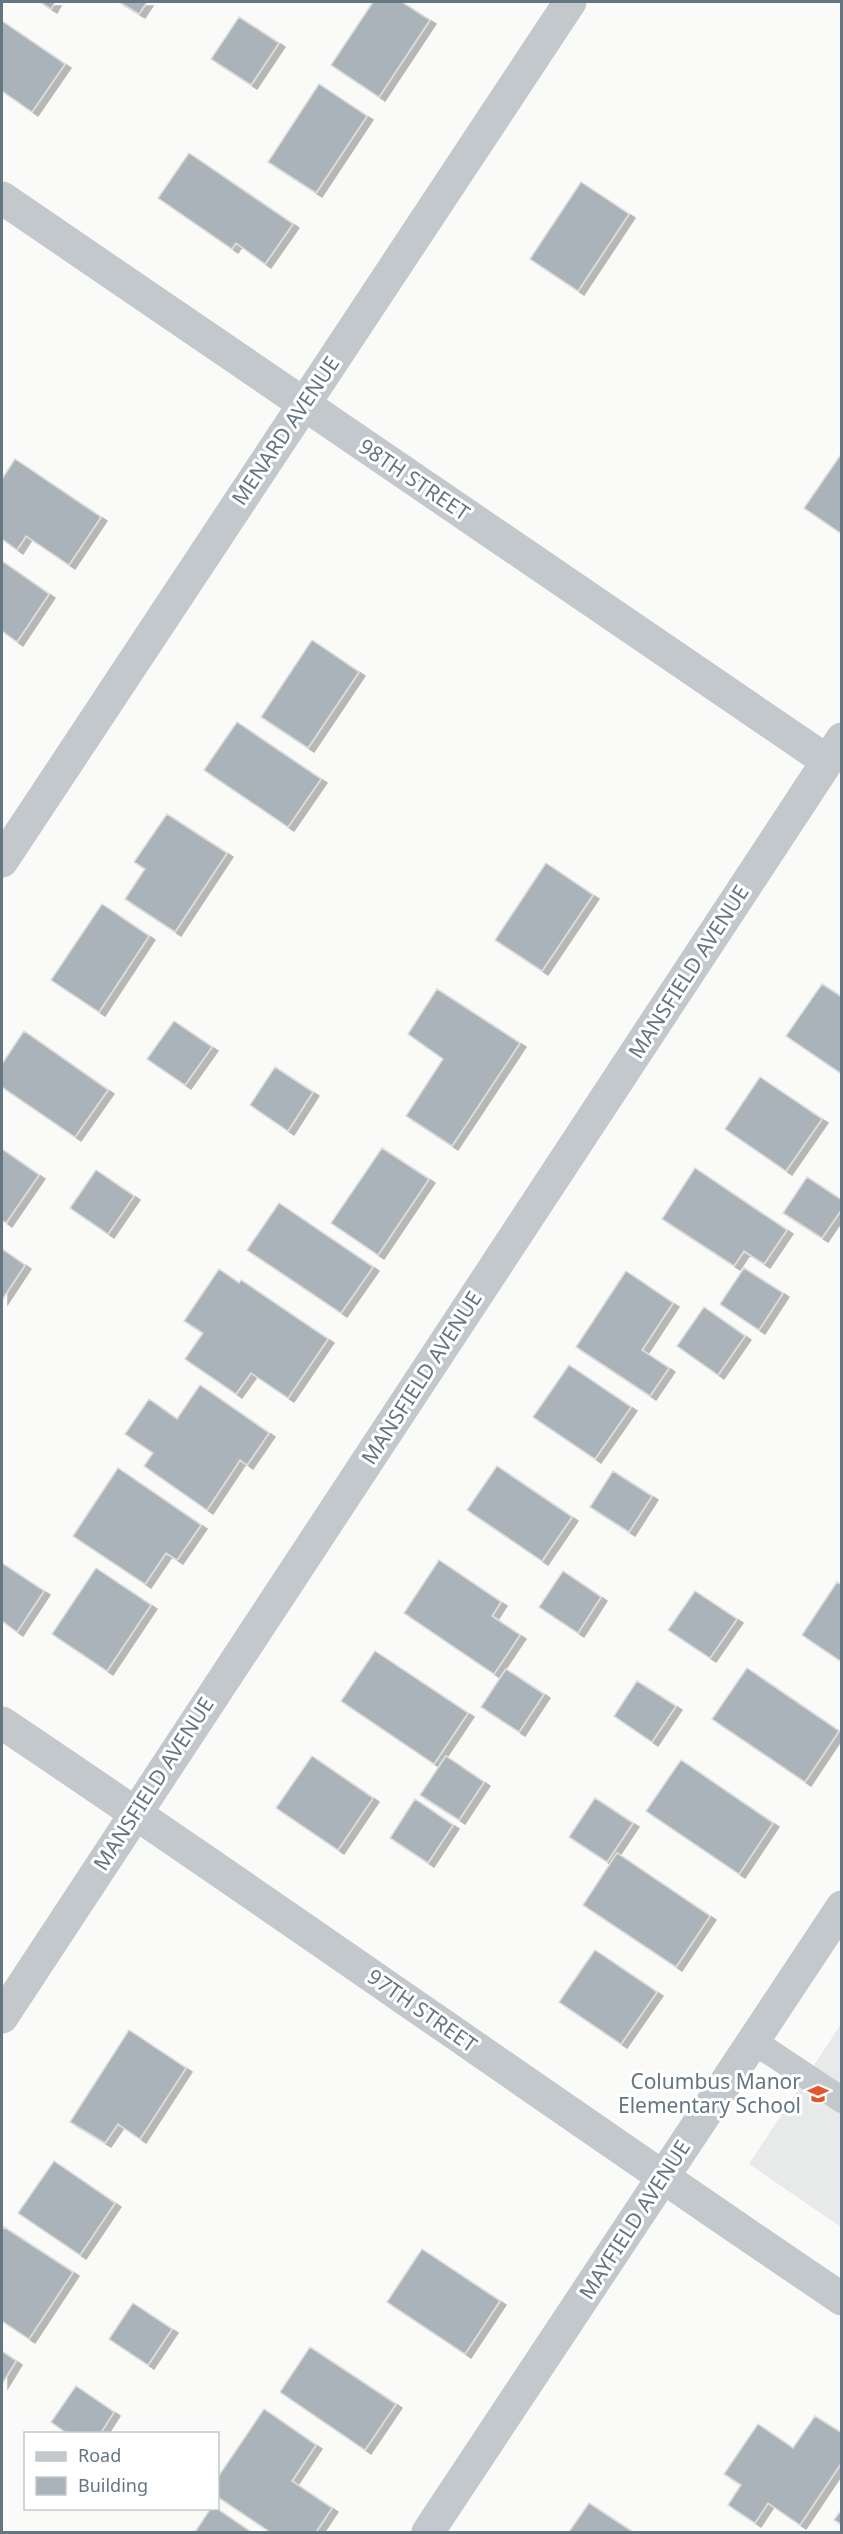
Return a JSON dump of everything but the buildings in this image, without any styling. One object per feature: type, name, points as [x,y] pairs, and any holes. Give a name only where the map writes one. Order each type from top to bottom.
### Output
[{"type":"street","name":"MENARD AVENUE","points":[[2,861],[570,2]]},
{"type":"street","name":"98TH STREET","points":[[2,198],[303,405],[834,750]]},
{"type":"street","name":"MANSFIELD AVENUE","points":[[2,2016],[834,750]]},
{"type":"street","name":"97TH STREET","points":[[2,1723],[136,1813],[662,2178],[842,2299]]},
{"type":"street","name":"MAYFIELD AVENUE","points":[[428,2532],[842,1907]]},
{"type":"lane","points":[[753,2041],[842,2100]]},
{"type":"shaded area","name":"Columbus Manor Elementary School","points":[[841,2024],[841,2227],[749,2164]]},
{"type":"place","name":"Columbus Manor Elementary School","points":[[818,2094]]}]
